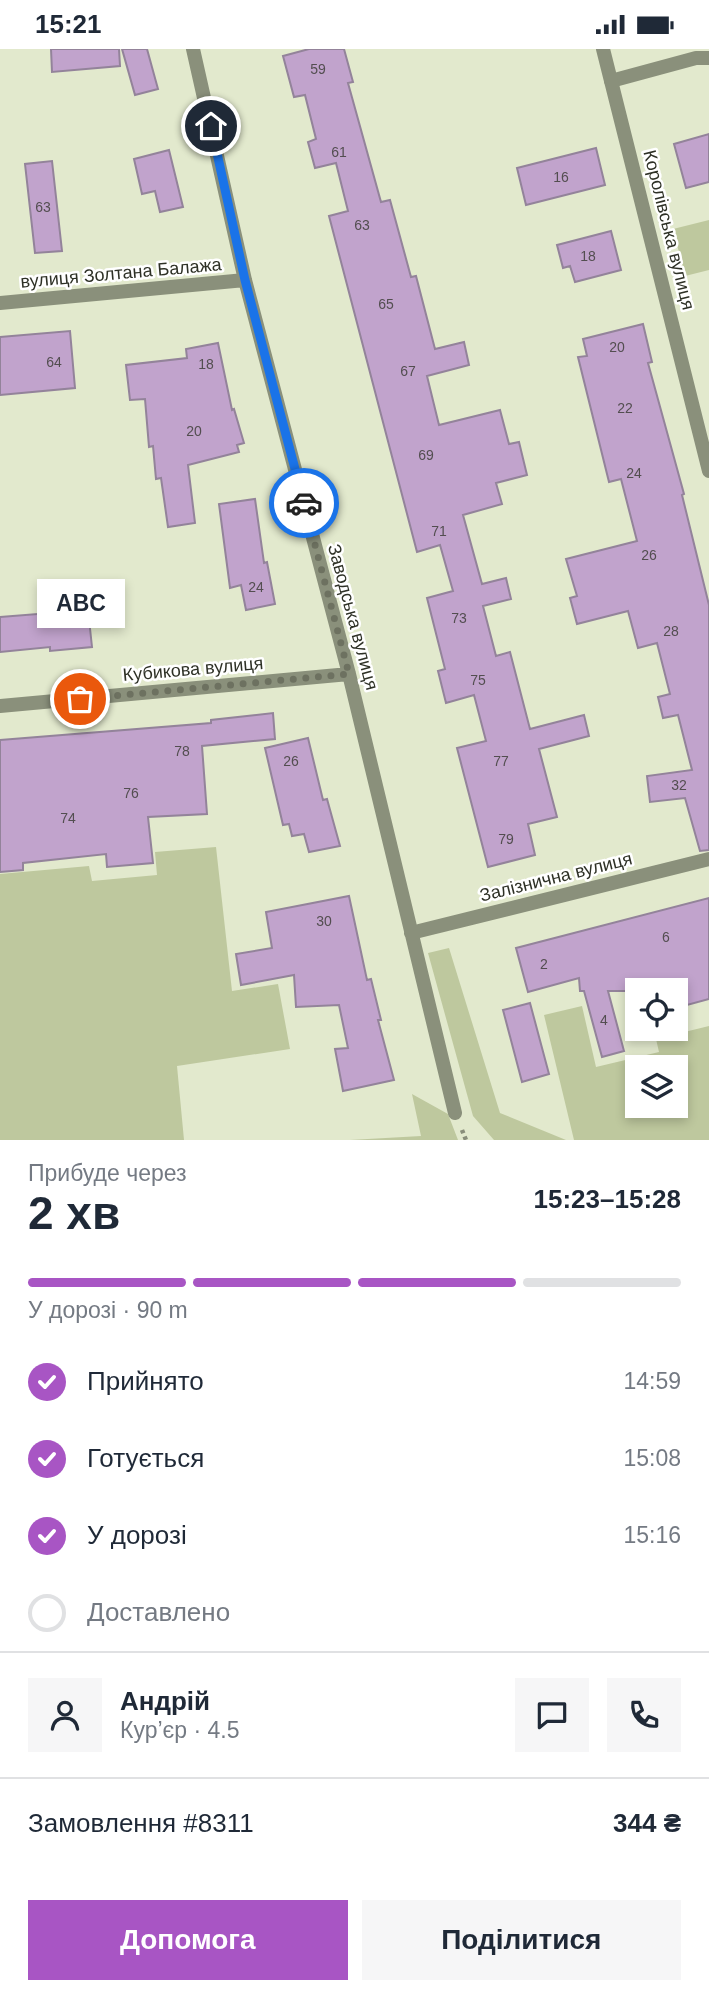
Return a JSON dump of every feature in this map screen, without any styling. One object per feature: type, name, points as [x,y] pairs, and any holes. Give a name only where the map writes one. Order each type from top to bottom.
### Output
[{"type":"street","name":"Заводська вулиця","points":[[193,49],[245,280],[349,674],[455,1113]]},
{"type":"street","name":"Королівська вулиця","points":[[603,49],[709,471]]},
{"type":"street","points":[[611,81],[696,58],[709,58]]},
{"type":"street","name":"вулиця Золтана Балажа","points":[[0,303],[245,280]]},
{"type":"street","name":"Кубикова вулиця","points":[[0,706],[349,674]]},
{"type":"street","name":"Залізнична вулиця","points":[[411,933],[709,859]]},
{"type":"green space","points":[[709,220],[709,270],[685,276],[673,229]]},
{"type":"green space","points":[[216,847],[232,991],[278,984],[290,1049],[177,1066],[184,1140],[0,1140],[0,874],[89,866],[92,881],[157,875],[155,852]]},
{"type":"green space","points":[[449,948],[500,1113],[566,1140],[494,1140],[473,1116],[428,953]]},
{"type":"green space","points":[[582,1006],[596,1067],[625,1060],[625,1118],[688,1118],[688,1055],[646,1055],[659,1052],[656,1041],[688,1041],[688,1031],[709,1026],[709,1140],[574,1140],[544,1015]]},
{"type":"green space","points":[[412,1094],[448,1114],[458,1140],[350,1140],[421,1136]]},
{"type":"building","points":[[51,49],[119,49],[120,66],[52,72]]},
{"type":"building","points":[[122,49],[147,49],[158,89],[135,95]]},
{"type":"building","points":[[309,49],[344,49],[353,82],[348,83],[381,202],[390,200],[411,277],[416,276],[435,349],[464,342],[469,365],[427,376],[439,425],[500,410],[509,444],[519,442],[527,475],[496,483],[502,504],[463,515],[482,584],[506,578],[511,599],[483,606],[496,656],[510,652],[530,729],[584,715],[589,736],[539,749],[557,817],[528,824],[535,855],[488,867],[457,748],[486,741],[474,695],[446,703],[438,671],[445,669],[427,598],[453,591],[440,545],[417,552],[329,216],[348,211],[336,163],[315,168],[308,142],[316,139],[305,95],[294,97],[283,56]]},
{"type":"building","points":[[709,134],[709,182],[686,188],[674,144]]},
{"type":"building","points":[[596,148],[605,185],[526,205],[517,168]]},
{"type":"building","points":[[169,150],[183,207],[160,212],[155,191],[142,194],[134,159]]},
{"type":"building","points":[[52,161],[62,251],[35,253],[25,164]]},
{"type":"building","points":[[611,231],[621,270],[575,282],[570,266],[563,268],[557,245]]},
{"type":"building","points":[[643,324],[652,362],[648,363],[684,494],[682,495],[709,605],[709,850],[700,851],[685,798],[650,802],[647,776],[692,770],[678,715],[663,718],[658,697],[670,694],[657,643],[638,648],[628,611],[577,624],[570,598],[577,596],[566,559],[637,541],[621,479],[609,482],[578,357],[587,356],[583,339]]},
{"type":"building","points":[[70,331],[75,388],[0,395],[0,337]]},
{"type":"building","points":[[218,343],[232,410],[234,409],[244,443],[237,445],[239,452],[188,465],[195,523],[168,527],[161,478],[156,479],[153,446],[149,447],[145,399],[130,400],[126,365],[187,358],[186,349]]},
{"type":"building","points":[[255,499],[264,563],[267,562],[275,604],[246,610],[241,585],[230,588],[219,504]]},
{"type":"building","points":[[88,610],[92,647],[50,651],[50,647],[0,652],[0,617]]},
{"type":"building","points":[[273,713],[275,739],[202,746],[207,814],[148,817],[153,863],[107,867],[106,854],[23,863],[23,870],[0,872],[0,740],[211,723],[211,720]]},
{"type":"building","points":[[308,738],[323,800],[327,799],[340,846],[309,852],[304,834],[292,836],[289,824],[283,825],[265,748]]},
{"type":"building","points":[[349,896],[367,980],[371,979],[381,1020],[378,1020],[394,1080],[343,1091],[335,1049],[348,1048],[339,1005],[296,1007],[294,975],[241,985],[236,954],[272,948],[266,912]]},
{"type":"building","points":[[709,898],[709,999],[688,1005],[688,978],[625,978],[625,991],[608,991],[624,1051],[602,1057],[584,991],[580,991],[579,978],[528,992],[516,948]]},
{"type":"building","points":[[530,1003],[549,1074],[522,1082],[503,1010]]},
{"type":"way so far","points":[[80,699],[349,674],[304,503]]},
{"type":"place","name":"ABC","points":[[80,699]]},
{"type":"route","points":[[211,126],[245,280],[304,503]]}]
